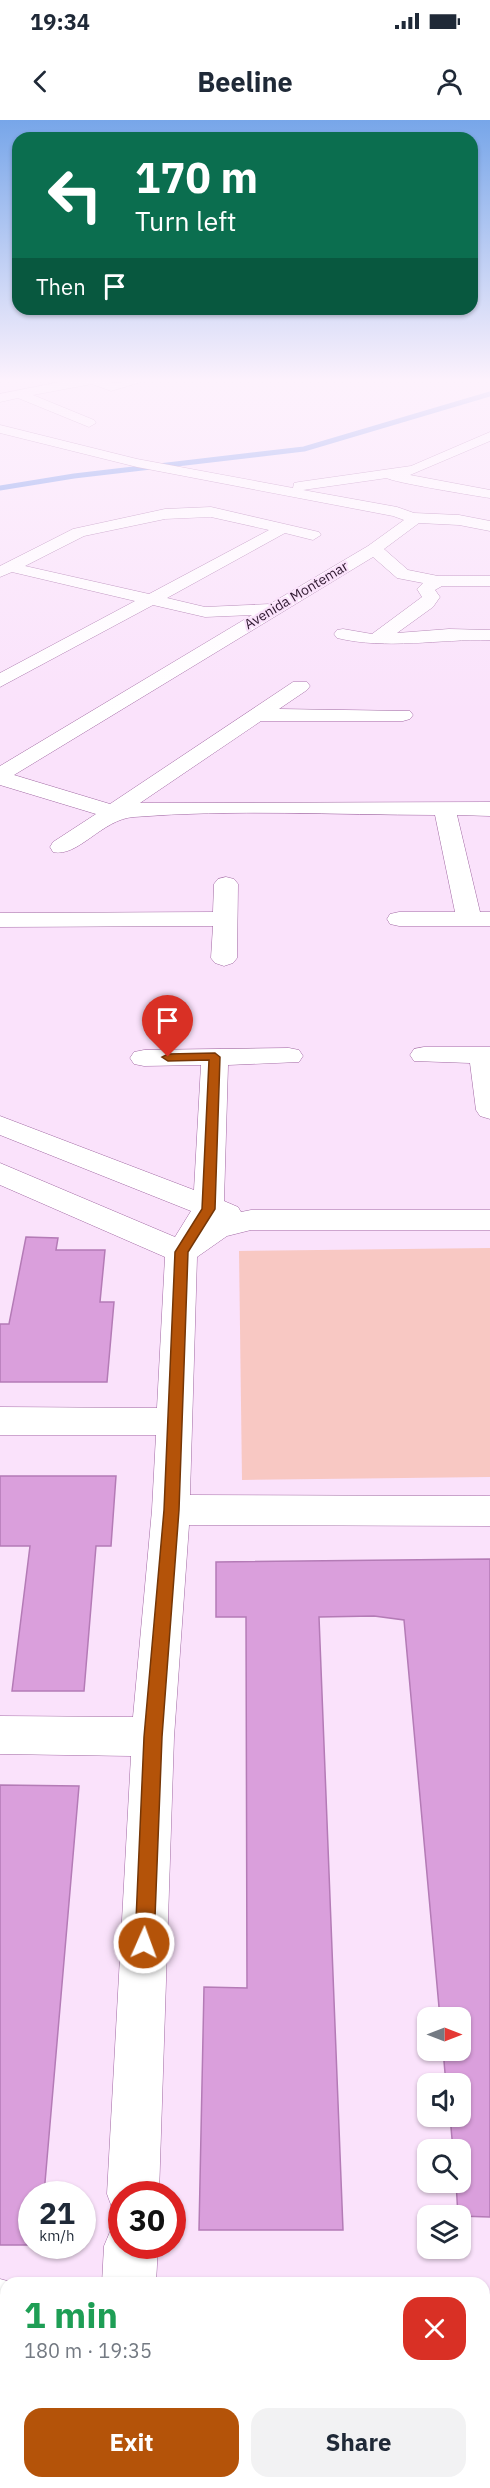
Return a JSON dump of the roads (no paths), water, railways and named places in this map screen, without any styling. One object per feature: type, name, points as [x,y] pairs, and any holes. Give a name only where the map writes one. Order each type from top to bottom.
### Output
[{"type":"street","points":[[288,491],[397,512],[412,518],[459,520],[490,526]]},
{"type":"street","points":[[5,570],[79,532],[118,521],[165,514],[211,512],[313,535]]},
{"type":"street","name":"Avenida Montemar","points":[[0,777],[223,638],[374,549],[410,526],[412,518]]},
{"type":"street","points":[[0,681],[282,529]]},
{"type":"street","points":[[374,549],[386,574],[432,585],[490,580]]},
{"type":"street","points":[[5,570],[205,612],[274,609]]},
{"type":"street","points":[[321,580],[356,581]]},
{"type":"street","points":[[374,640],[427,603],[431,597],[432,585]]},
{"type":"street","points":[[205,612],[223,638]]},
{"type":"street","points":[[343,634],[374,640],[465,633],[490,635]]},
{"type":"street","points":[[61,848],[300,686]]},
{"type":"street","points":[[259,715],[402,706],[408,738]]},
{"type":"street","points":[[20,765],[164,808]]},
{"type":"street","points":[[0,777],[113,812],[164,808],[490,809]]},
{"type":"street","points":[[399,919],[480,919],[445,809]]},
{"type":"street","points":[[224,958],[226,884]]},
{"type":"street","points":[[0,920],[225,919]]},
{"type":"street","points":[[424,1055],[486,1055],[490,1110]]},
{"type":"street","points":[[144,1058],[289,1056]]},
{"type":"street","points":[[134,2181],[153,1737],[171,1510],[181,1252],[208,1209],[215,1057]]},
{"type":"street","points":[[0,1125],[208,1209],[251,1220]]},
{"type":"street","points":[[0,1173],[181,1252]]},
{"type":"street","points":[[181,1252],[217,1228],[251,1220],[490,1220]]},
{"type":"street","points":[[0,1420],[174,1422]]},
{"type":"street","points":[[171,1510],[490,1511]]},
{"type":"street","points":[[0,1735],[153,1737]]},
{"type":"street","points":[[129,2277],[130,2259]]}]
